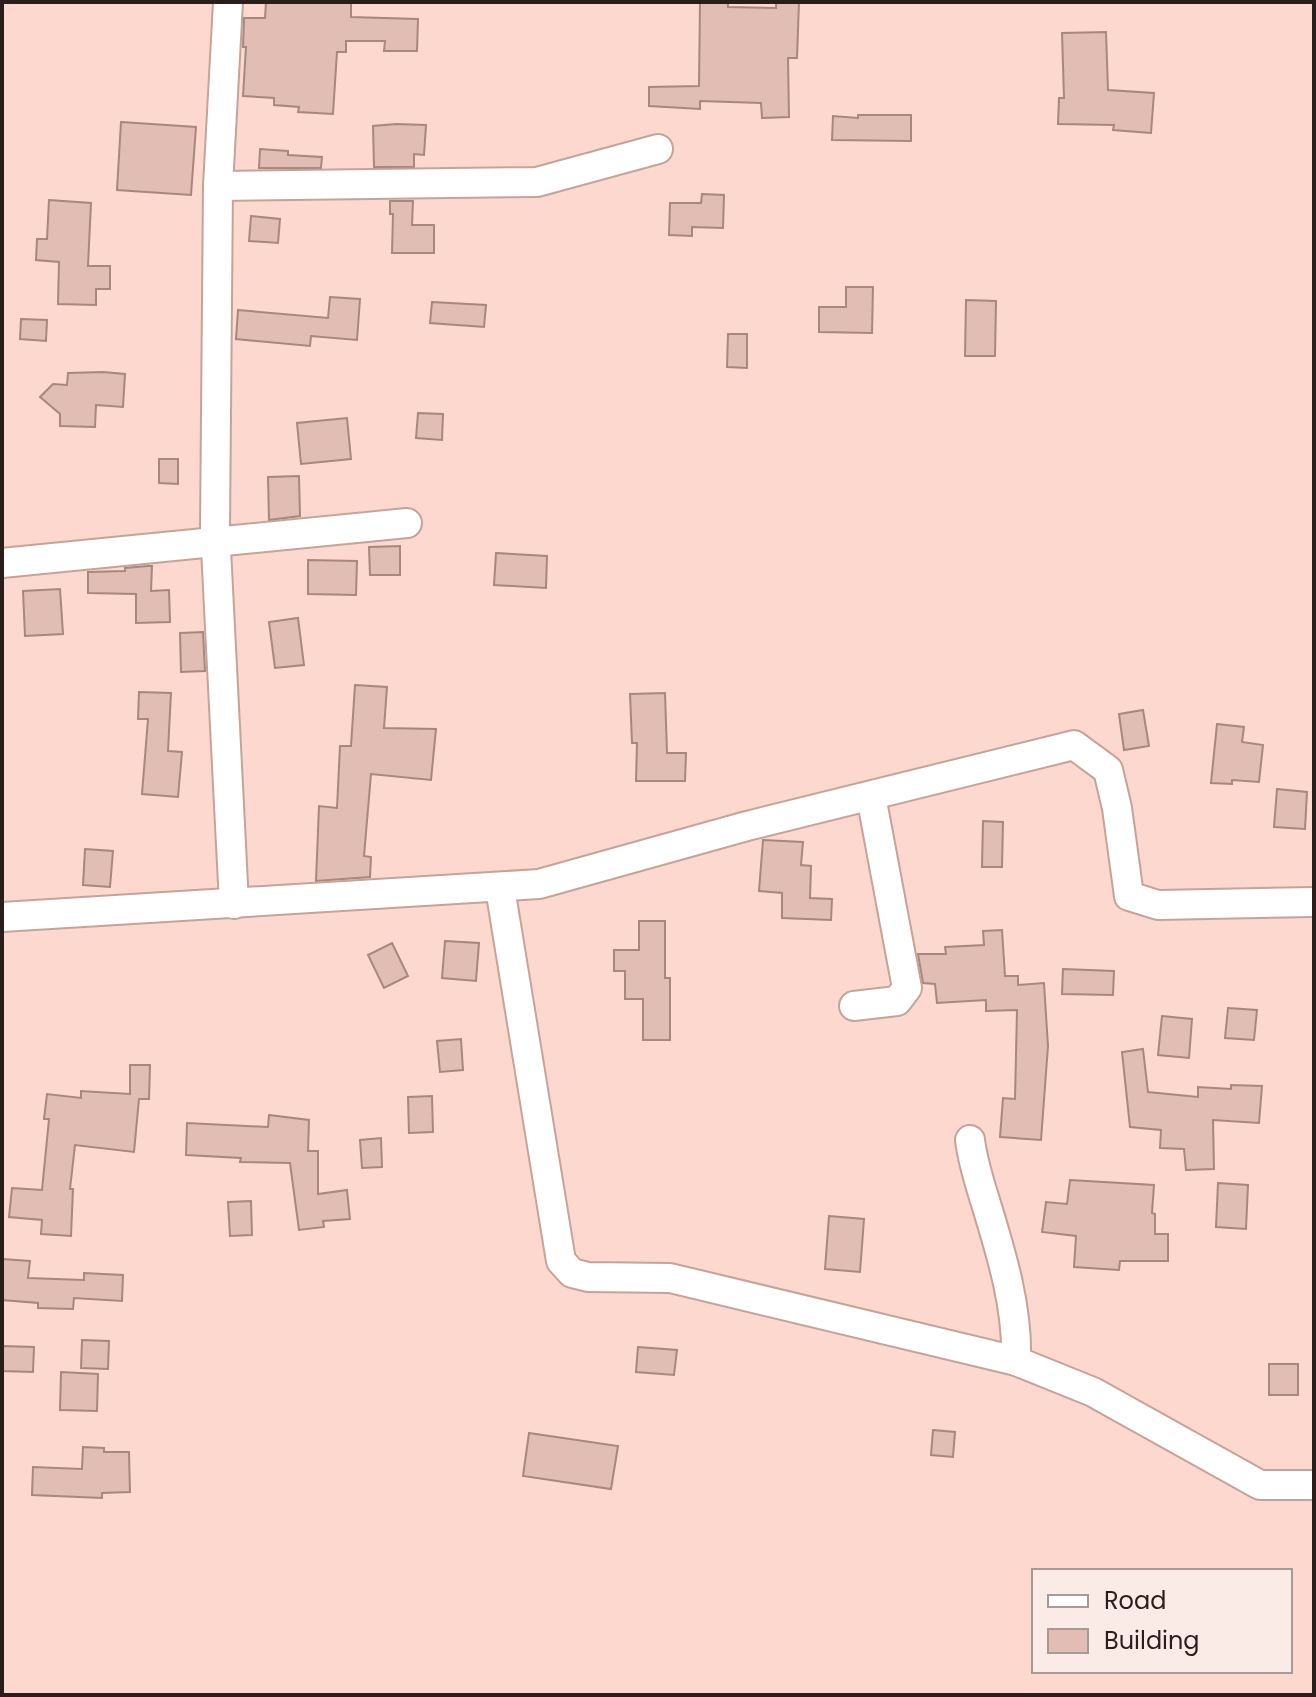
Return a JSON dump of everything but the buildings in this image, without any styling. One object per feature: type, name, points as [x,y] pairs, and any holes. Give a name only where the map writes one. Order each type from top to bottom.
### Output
[{"type":"street","points":[[228,2],[218,186],[216,542],[234,904]]},
{"type":"street","points":[[218,186],[537,182],[658,149]]},
{"type":"street","points":[[2,563],[407,523]]},
{"type":"street","points":[[2,917],[539,884],[747,826],[1074,745],[1108,770],[1117,808],[1129,896],[1158,905],[1314,902]]},
{"type":"street","points":[[854,1006],[897,1001],[907,988],[871,796]]},
{"type":"street","points":[[500,888],[561,1261],[572,1273],[588,1277],[670,1278],[1016,1361],[1093,1392],[1260,1485],[1314,1485]]},
{"type":"street","points":[[970,1140],[973,1165],[1008,1286],[1017,1332],[1016,1361]]}]
